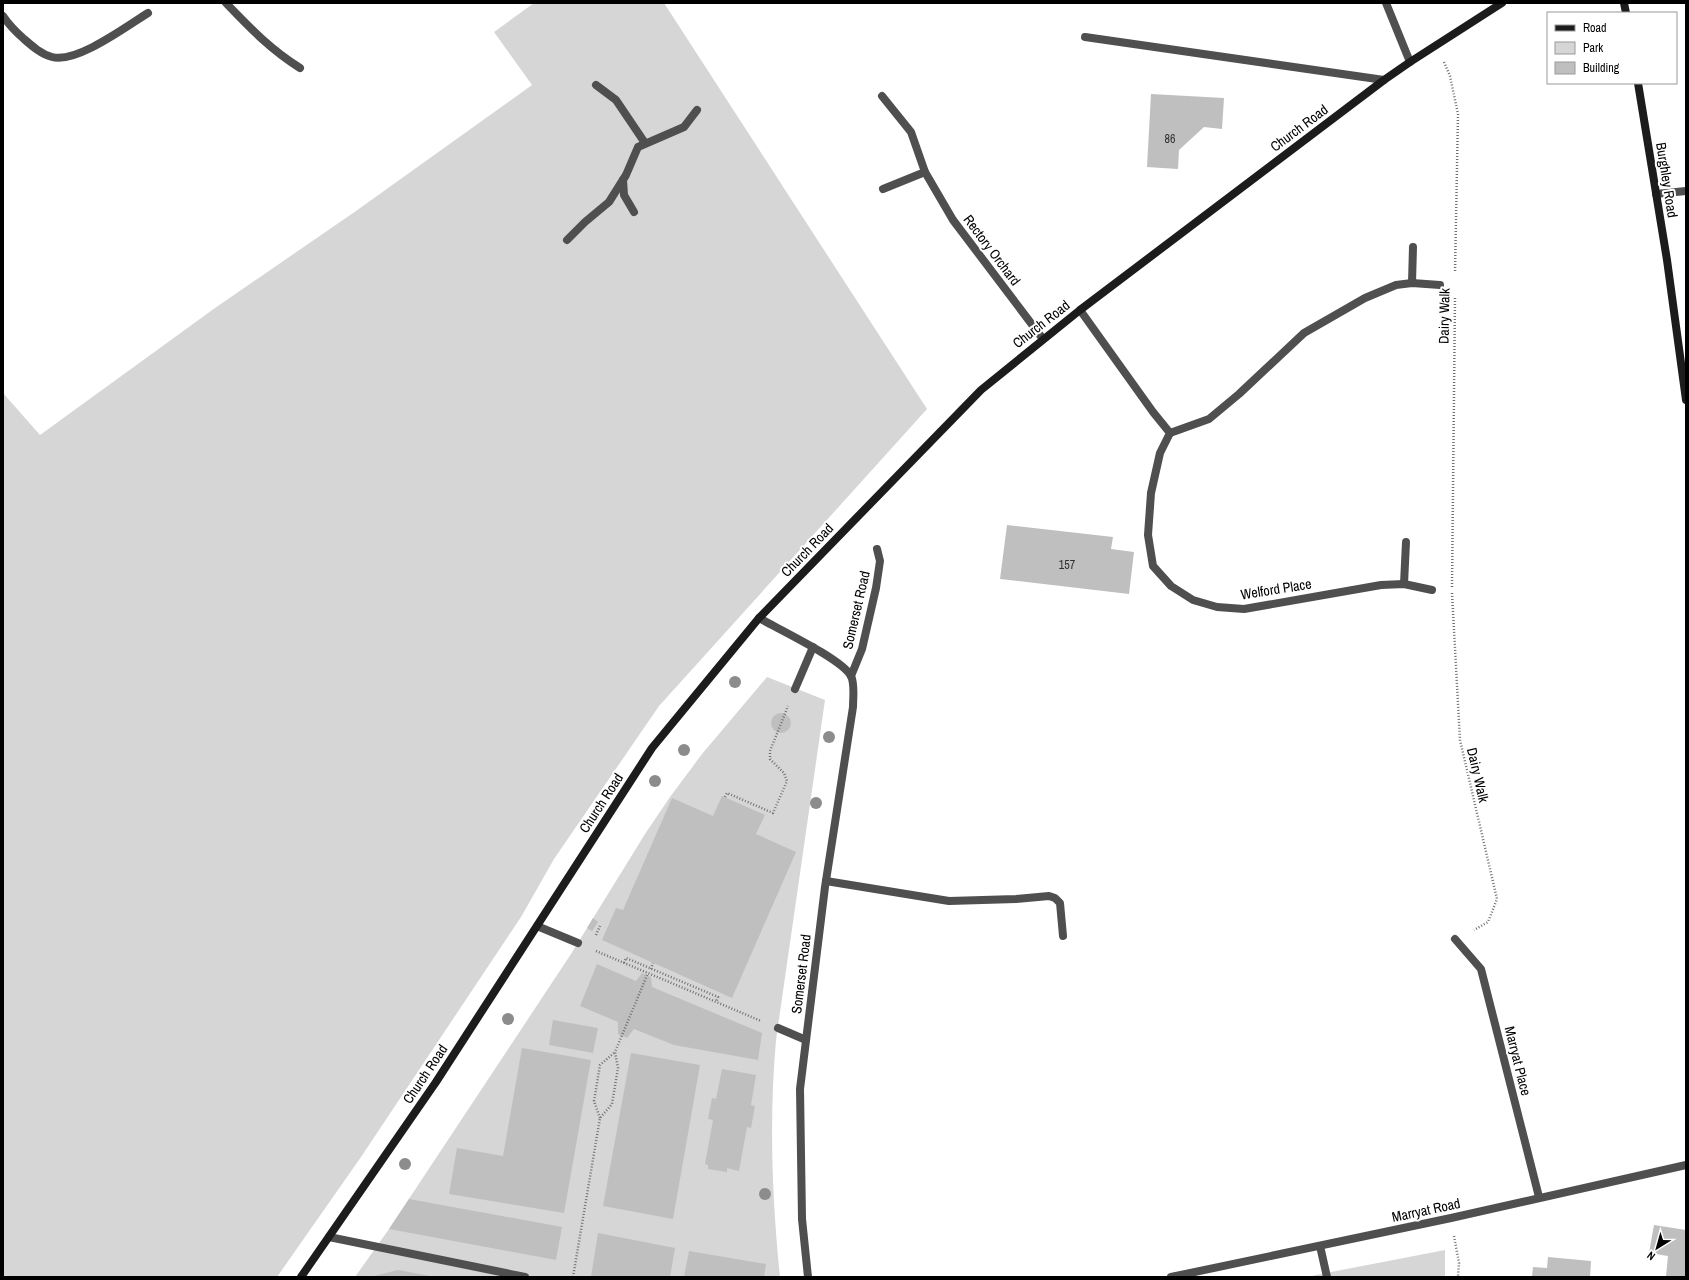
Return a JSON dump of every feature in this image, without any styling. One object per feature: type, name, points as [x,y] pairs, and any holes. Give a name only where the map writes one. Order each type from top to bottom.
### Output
[{"type":"street","points":[[226,3],[260,39],[279,55],[300,68]]},
{"type":"street","points":[[1386,3],[1410,62]]},
{"type":"street","name":"Church Road","points":[[301,1277],[436,1082],[652,748],[759,618],[981,390],[1080,310],[1384,80],[1502,3]]},
{"type":"street","points":[[3,16],[8,24],[38,50],[53,57],[67,57],[94,46],[148,13]]},
{"type":"street","points":[[1085,37],[1384,80]]},
{"type":"street","name":"Burghley Road","points":[[1638,84],[1667,260],[1686,400]]},
{"type":"street","points":[[596,85],[616,100],[645,144]]},
{"type":"street","name":"Rectory Orchard","points":[[882,96],[911,132],[925,172],[953,220],[1043,339]]},
{"type":"street","points":[[567,240],[585,222],[610,202],[638,147],[684,127],[697,110]]},
{"type":"street","points":[[883,189],[925,172]]},
{"type":"street","points":[[623,179],[624,195],[634,212]]},
{"type":"street","points":[[1656,194],[1686,191]]},
{"type":"street","points":[[1412,283],[1413,247]]},
{"type":"street","points":[[1080,310],[1153,412],[1170,433],[1209,419],[1239,394],[1304,333],[1365,298],[1396,286],[1412,283],[1440,285]]},
{"type":"street","name":"Welford Place","points":[[1170,433],[1160,453],[1153,486],[1148,535],[1153,566],[1171,586],[1193,600],[1217,607],[1244,609],[1382,584],[1404,584],[1432,590]]},
{"type":"street","points":[[1404,584],[1406,542]]},
{"type":"street","name":"Somerset Road","points":[[808,1277],[802,1219],[800,1089],[826,881],[853,707],[851,676],[862,649],[876,588],[880,561],[877,549]]},
{"type":"street","name":"Somerset Road","points":[[759,618],[839,663],[851,676]]},
{"type":"street","points":[[796,689],[813,647]]},
{"type":"street","points":[[826,881],[949,901],[1016,899],[1049,896],[1055,898],[1060,903],[1063,936]]},
{"type":"street","points":[[537,926],[578,943]]},
{"type":"street","name":"Marryat Place","points":[[1455,939],[1481,969],[1539,1197]]},
{"type":"street","points":[[778,1028],[806,1040]]},
{"type":"street","name":"Marryat Road","points":[[1171,1277],[1451,1218],[1686,1165]]},
{"type":"street","points":[[329,1237],[525,1277]]},
{"type":"street","points":[[1320,1246],[1327,1277]]},
{"type":"path","name":"Dairy Walk","points":[[1436,45],[1450,76],[1458,114],[1455,277]]},
{"type":"path","name":"Dairy Walk","points":[[1455,293],[1452,592],[1460,740],[1497,899],[1488,922],[1455,939]]},
{"type":"path","points":[[1432,590],[1452,592]]},
{"type":"path","points":[[725,797],[727,793],[773,813],[787,781],[784,773],[770,759],[770,751],[796,689]]},
{"type":"path","points":[[595,937],[600,926]]},
{"type":"path","points":[[578,943],[778,1028]]},
{"type":"path","points":[[624,963],[626,958],[718,997],[716,1002]]},
{"type":"path","points":[[651,969],[653,963]]},
{"type":"path","points":[[573,1277],[600,1118],[594,1101],[600,1065],[615,1052],[648,973]]},
{"type":"path","points":[[600,1118],[612,1104],[618,1068],[615,1052]]},
{"type":"path","points":[[1451,1218],[1459,1263],[1458,1277]]},
{"type":"green space","points":[[534,3],[664,3],[927,409],[659,706],[554,859],[521,917],[361,1157],[277,1277],[3,1277],[3,393],[40,435],[215,308],[356,211],[532,85],[494,32]]},
{"type":"green space","points":[[767,677],[825,700],[776,1040],[772,1159],[780,1277],[355,1277],[389,1229],[571,954],[645,834],[670,797],[702,754]]},
{"type":"green space","points":[[1445,1250],[1445,1277],[1307,1277],[1326,1273]]},
{"type":"building","points":[[1151,94],[1224,98],[1222,129],[1204,127],[1179,150],[1178,169],[1147,167]]},
{"type":"building","points":[[1007,525],[1113,537],[1111,549],[1134,552],[1129,594],[1000,579]]},
{"type":"building","points":[[781,713],[788,716],[791,723],[788,730],[781,733],[774,730],[771,723],[774,716]]},
{"type":"building","points":[[722,796],[765,815],[756,834],[796,852],[732,998],[602,940],[616,908],[623,910],[672,798],[713,816]]},
{"type":"building","points":[[593,918],[598,922],[592,931],[587,928]]},
{"type":"building","points":[[597,964],[636,981],[642,973],[651,977],[652,987],[762,1033],[758,1060],[674,1045],[634,1029],[627,1038],[618,1034],[618,1022],[580,1006]]},
{"type":"building","points":[[553,1020],[598,1028],[593,1053],[549,1045]]},
{"type":"building","points":[[522,1048],[591,1060],[564,1213],[449,1194],[457,1148],[503,1156]]},
{"type":"building","points":[[631,1053],[700,1065],[673,1219],[603,1206]]},
{"type":"building","points":[[722,1069],[756,1075],[751,1105],[755,1106],[751,1128],[747,1127],[739,1171],[727,1168],[727,1172],[708,1169],[708,1165],[705,1164],[713,1120],[708,1119],[712,1098],[716,1099]]},
{"type":"building","points":[[409,1199],[562,1227],[556,1260],[389,1229]]},
{"type":"building","points":[[1654,1225],[1686,1230],[1686,1277],[1666,1276],[1668,1256],[1649,1253]]},
{"type":"building","points":[[598,1233],[675,1248],[670,1277],[591,1277]]},
{"type":"building","points":[[689,1251],[766,1264],[764,1277],[684,1277]]},
{"type":"building","points":[[1548,1257],[1591,1261],[1590,1277],[1532,1277],[1533,1267],[1547,1268]]},
{"type":"building","points":[[398,1270],[430,1276],[430,1277],[370,1277]]}]
